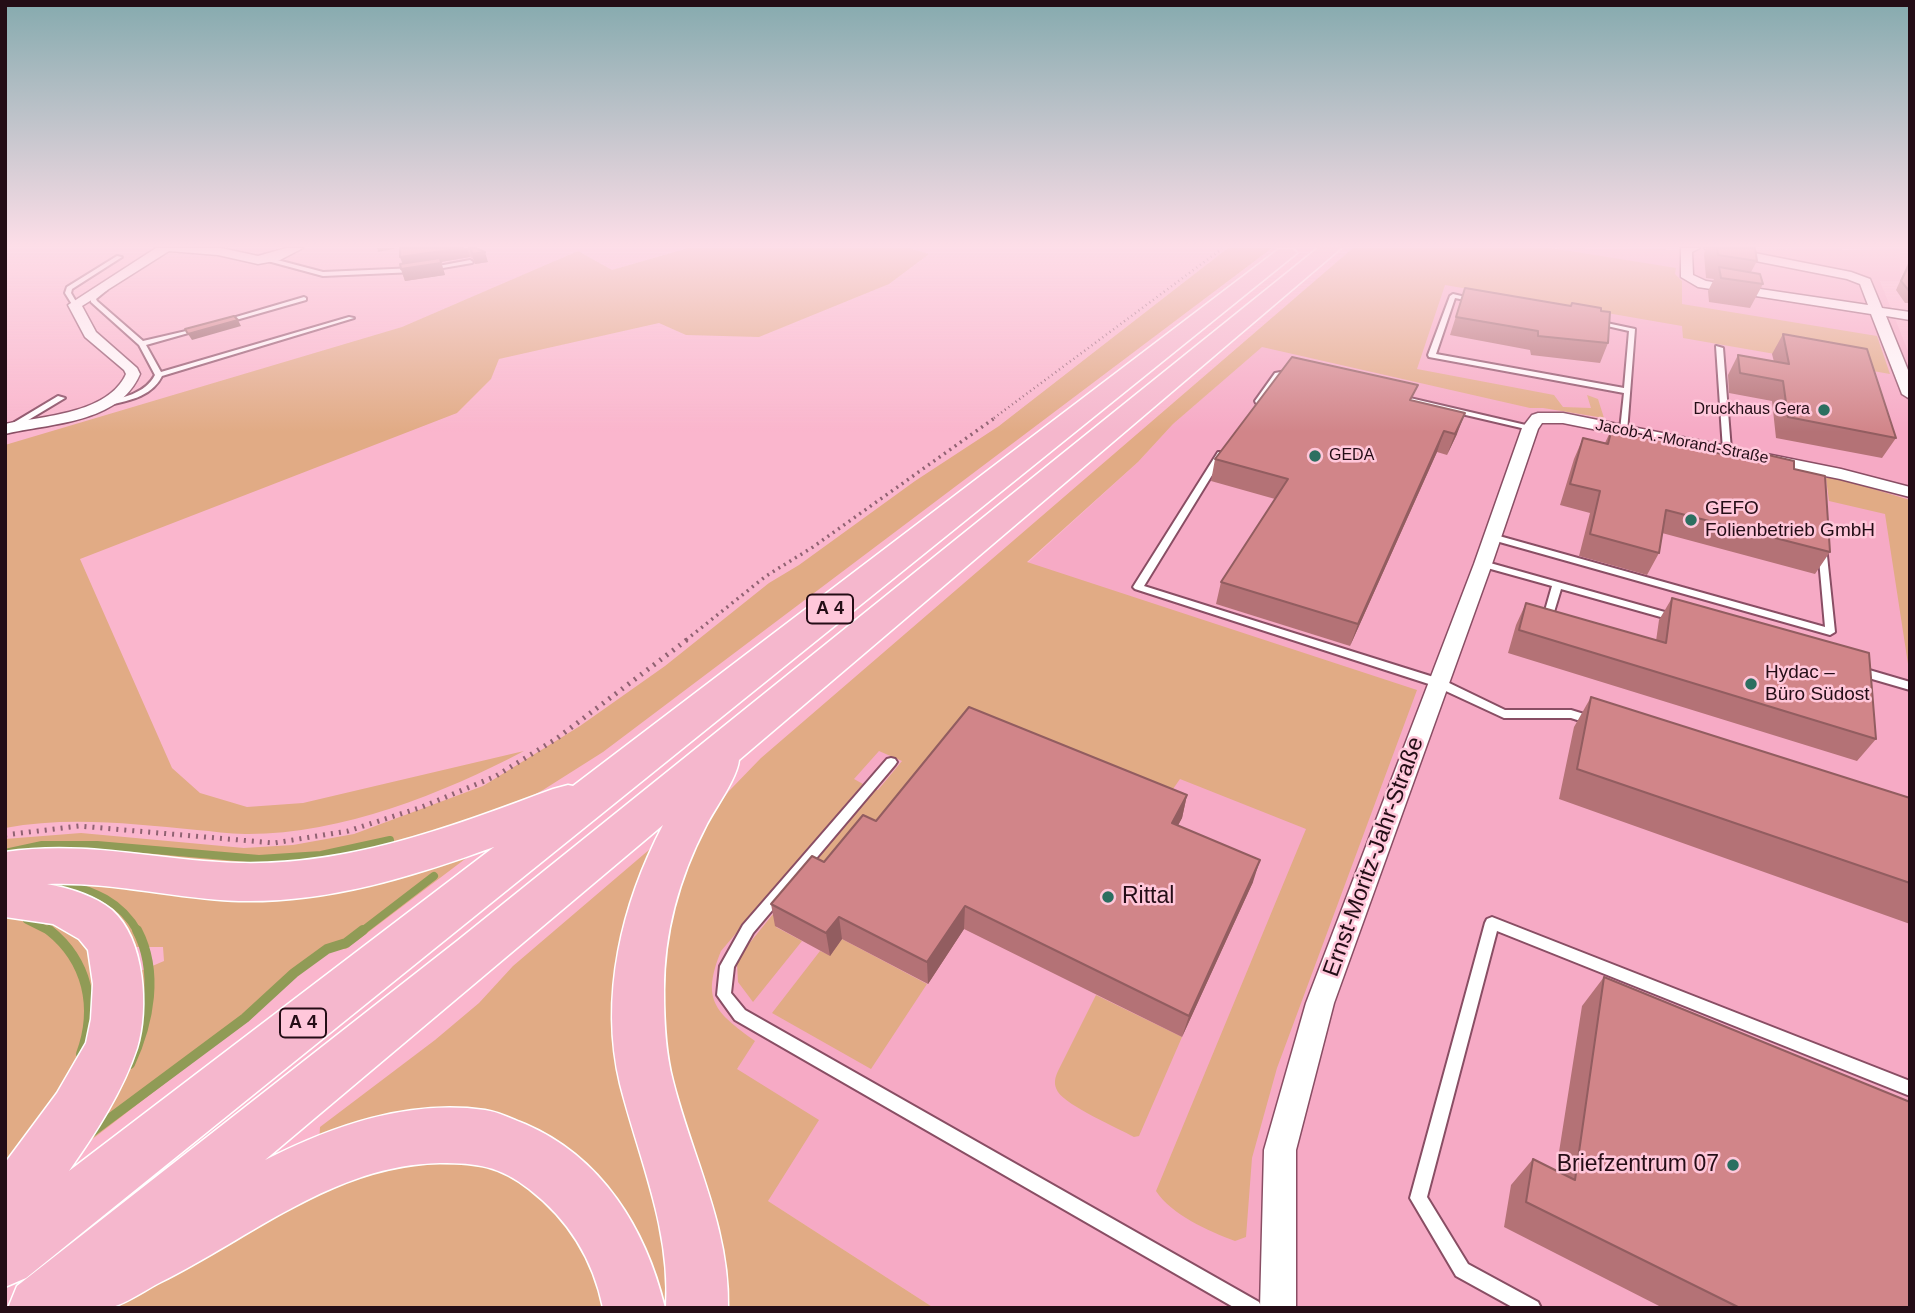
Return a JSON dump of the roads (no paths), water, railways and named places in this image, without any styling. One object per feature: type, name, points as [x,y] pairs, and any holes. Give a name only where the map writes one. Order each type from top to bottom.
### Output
[{"type":"highway","name":"A 4","points":[[5,1257],[1214,309]]},
{"type":"highway","name":"A 4","points":[[39,1308],[729,746],[1257,309]]},
{"type":"highway","points":[[697,1308],[699,1292],[690,1227],[646,1078],[638,1008],[643,949],[653,897],[695,807],[729,746]]},
{"type":"highway","points":[[5,870],[36,864],[86,863],[239,883],[299,880],[360,871],[420,855],[601,789]]},
{"type":"highway","points":[[5,898],[24,898],[66,908],[98,926],[114,956],[120,1000],[110,1049],[80,1108],[5,1210]]},
{"type":"highway","points":[[46,1308],[201,1230],[277,1184],[344,1152],[418,1135],[487,1138],[536,1159],[575,1190],[606,1229],[631,1289],[634,1308]]},
{"type":"street","points":[[7,428],[54,420],[99,405],[127,387],[133,374],[124,360],[90,334],[77,309]]},
{"type":"street","points":[[1857,309],[1910,316]]},
{"type":"street","points":[[1877,309],[1910,394]]},
{"type":"street","name":"Jacob-A.-Morand-Straße","points":[[1532,425],[1546,417],[1563,418],[1727,450],[1817,474],[1910,492]]},
{"type":"street","name":"Ernst-Moritz-Jahr-Straße","points":[[1278,1308],[1280,1150],[1320,1003],[1532,425]]},
{"type":"lane","points":[[102,309],[142,344],[159,374]]},
{"type":"lane","points":[[142,344],[267,309]]},
{"type":"lane","points":[[1448,309],[1432,355],[1627,391]]},
{"type":"lane","points":[[159,374],[351,318]]},
{"type":"lane","points":[[1582,320],[1633,330],[1624,430]]},
{"type":"lane","points":[[1719,348],[1727,450]]},
{"type":"lane","points":[[1255,406],[1278,375],[1286,372],[1301,373]]},
{"type":"lane","points":[[99,405],[141,393],[155,384],[159,374]]},
{"type":"lane","points":[[1392,395],[1532,425]]},
{"type":"lane","points":[[7,428],[61,398]]},
{"type":"lane","points":[[1226,449],[1203,480],[1138,587],[1439,683],[1504,714],[1571,714],[1610,726]]},
{"type":"lane","points":[[1492,537],[1830,632],[1822,539]]},
{"type":"lane","points":[[1483,564],[1688,622]]},
{"type":"lane","points":[[1558,584],[1549,614],[1573,621]]},
{"type":"lane","points":[[1844,667],[1910,686]]},
{"type":"lane","points":[[891,762],[748,929],[727,966],[724,995],[740,1015],[1253,1308]]},
{"type":"lane","points":[[1532,1308],[1462,1270],[1418,1198],[1492,923],[1910,1089]]},
{"type":"waterway","points":[[5,853],[42,845],[97,845],[259,859],[321,855],[390,840]]},
{"type":"waterway","points":[[361,932],[434,876]]},
{"type":"waterway","points":[[61,882],[106,899],[123,912],[138,931]]},
{"type":"waterway","points":[[27,920],[51,932]]},
{"type":"waterway","points":[[49,930],[73,956],[86,986],[89,1020],[81,1054]]},
{"type":"waterway","points":[[89,1134],[245,1018],[294,973],[327,949],[346,943],[363,930]]},
{"type":"waterway","points":[[130,1064],[142,1032],[149,997],[148,963],[138,931]]},
{"type":"place","name":"Druckhaus Gera","points":[[1824,410]]},
{"type":"place","name":"GEDA","points":[[1315,456]]},
{"type":"place","name":"GEFO Folienbetrieb GmbH","points":[[1691,520]]},
{"type":"place","name":"Hydac – Büro Südost","points":[[1751,684]]},
{"type":"place","name":"Rittal","points":[[1108,897]]},
{"type":"place","name":"Briefzentrum 07","points":[[1733,1165]]}]
